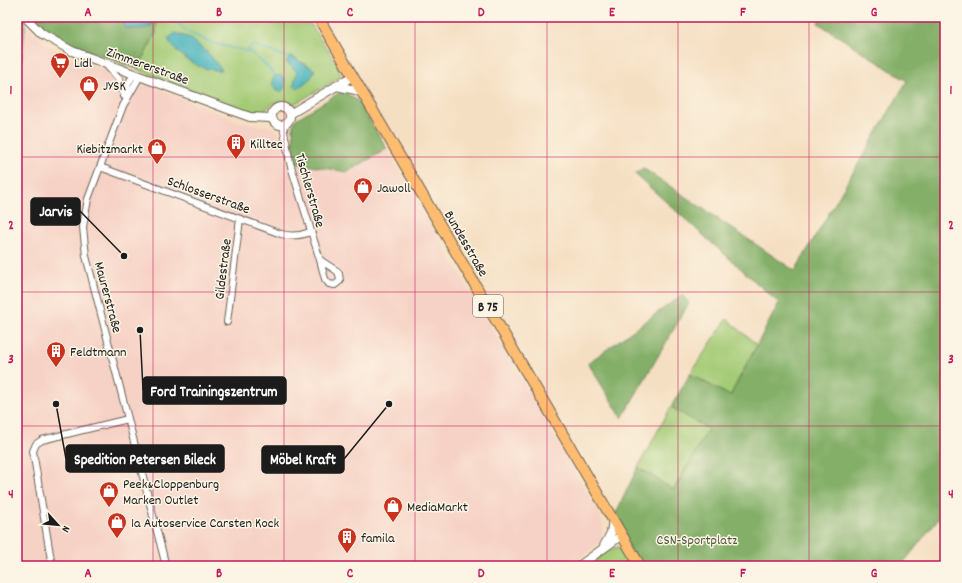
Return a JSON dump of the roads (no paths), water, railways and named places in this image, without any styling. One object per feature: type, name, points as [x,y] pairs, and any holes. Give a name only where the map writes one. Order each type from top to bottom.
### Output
[{"type":"main road","name":"Bundesstraße","points":[[318,17],[640,566]]},
{"type":"street","name":"Zimmererstraße","points":[[25,17],[42,34],[62,46],[250,117],[271,118]]},
{"type":"street","name":"Maurerstraße","points":[[103,62],[119,79],[124,96]]},
{"type":"street","name":"Maurerstraße","points":[[123,106],[124,96],[128,84],[137,75]]},
{"type":"street","name":"Maurerstraße","points":[[137,75],[123,106],[100,167],[86,209],[83,227],[86,256],[166,566]]},
{"type":"street","points":[[290,114],[353,76]]},
{"type":"street","points":[[336,86],[356,90],[363,94]]},
{"type":"street","points":[[278,107],[285,108],[290,114],[289,121],[283,126],[275,124],[271,118],[273,111],[278,107]]},
{"type":"street","name":"Tischlerstraße","points":[[283,126],[290,163],[310,232],[320,260]]},
{"type":"street","name":"Schlosserstraße","points":[[100,167],[281,234],[291,237],[300,236],[310,232]]},
{"type":"street","name":"Gildestraße","points":[[227,322],[240,219]]},
{"type":"street","points":[[52,566],[33,451],[36,444],[42,440],[128,419]]},
{"type":"street","points":[[604,547],[610,533],[613,519]]},
{"type":"street","points":[[578,566],[604,547],[623,538]]},
{"type":"water","points":[[85,17],[105,17],[97,22],[87,20]]},
{"type":"water","points":[[127,17],[152,17],[151,27],[140,29],[124,28],[124,22]]},
{"type":"water","points":[[175,33],[190,38],[209,54],[222,70],[206,69],[184,57],[172,46],[168,39]]},
{"type":"water","points":[[291,56],[315,70],[311,78],[298,88],[294,86],[297,72],[286,62]]},
{"type":"water","points":[[280,75],[284,78],[285,84],[284,89],[281,92],[276,91],[272,83],[275,76]]},
{"type":"waterway","points":[[170,17],[188,32],[205,40],[250,52],[267,66],[275,76]]},
{"type":"waterway","points":[[246,51],[253,45],[289,58]]},
{"type":"place","name":"Lidl","points":[[60,79]]},
{"type":"place","name":"JYSK","points":[[89,102]]},
{"type":"place","name":"Killtec","points":[[236,160]]},
{"type":"place","name":"Kiebitzmarkt","points":[[157,165]]},
{"type":"place","name":"Jawoll","points":[[363,204]]},
{"type":"place","name":"Jarvis","points":[[124,256]]},
{"type":"place","name":"Ford Trainingszentrum","points":[[140,330]]},
{"type":"place","name":"Feldtmann","points":[[56,368]]},
{"type":"place","name":"Spedition Petersen Bileck","points":[[56,404]]},
{"type":"place","name":"Möbel Kraft","points":[[389,404]]},
{"type":"place","name":"Peek&Cloppenburg Marken Outlet","points":[[109,508]]},
{"type":"place","name":"MediaMarkt","points":[[393,523]]},
{"type":"place","name":"1a Autoservice Carsten Kock","points":[[117,539]]},
{"type":"place","name":"famila","points":[[347,554]]},
{"type":"park label","name":"CSN-Sportplatz","points":[[697,539]]}]
